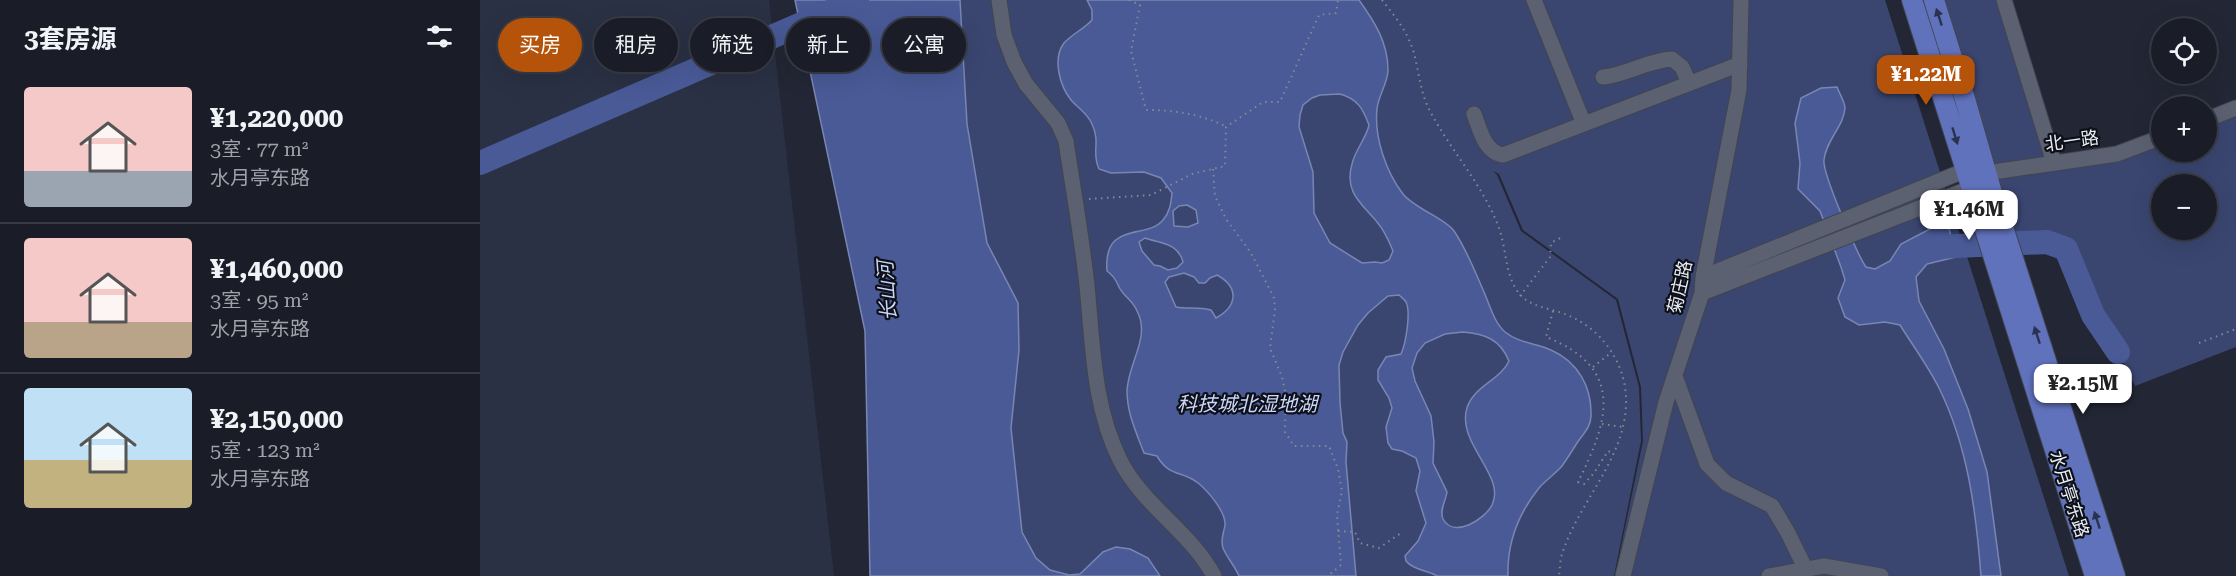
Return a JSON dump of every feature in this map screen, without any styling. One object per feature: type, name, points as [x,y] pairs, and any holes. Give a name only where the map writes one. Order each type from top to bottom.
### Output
[{"type":"main road","name":"水月亭东路","points":[[1912,0],[1976,188],[2115,576]]},
{"type":"main road","name":"水月亭东路","points":[[1934,0],[1986,173],[1976,188]]},
{"type":"main road","name":"水月亭东路","points":[[2006,267],[2095,576]]},
{"type":"street","points":[[999,0],[1004,35],[1014,62],[1026,84],[1058,123],[1066,141],[1076,202],[1101,412],[1109,435],[1120,461],[1140,492],[1183,534],[1206,561],[1214,576]]},
{"type":"street","points":[[1534,0],[1584,124]]},
{"type":"street","name":"菊庄路","points":[[1623,576],[1666,402],[1703,285],[1739,90],[1741,0]]},
{"type":"street","points":[[2004,0],[2054,163]]},
{"type":"street","points":[[1603,77],[1618,76],[1663,59],[1672,59],[1682,67],[1689,83]]},
{"type":"street","points":[[1474,114],[1487,146],[1494,153],[1503,155],[1740,64]]},
{"type":"street","points":[[2217,116],[2236,108]]},
{"type":"street","name":"北一路","points":[[1986,173],[2117,154],[2151,141]]},
{"type":"street","points":[[1703,285],[1787,243],[1880,204],[1976,188]]},
{"type":"street","points":[[1703,285],[1793,257],[1976,188]]},
{"type":"street","points":[[1675,376],[1707,464],[1726,483],[1772,506],[1807,573]]},
{"type":"street","points":[[1769,576],[1807,573],[1824,566],[1881,576]]},
{"type":"path","points":[[1129,0],[1140,5],[1131,51],[1146,110],[1176,110],[1212,120],[1226,127]]},
{"type":"path","points":[[1226,127],[1263,102],[1280,102],[1319,15],[1336,13],[1338,0]]},
{"type":"path","points":[[1382,0],[1408,37],[1429,109],[1451,149],[1474,178],[1496,221],[1500,230],[1507,268],[1520,296],[1537,306],[1568,315],[1594,330],[1612,352],[1623,378],[1626,398],[1623,427],[1613,453],[1571,533],[1562,554],[1558,576]]},
{"type":"path","points":[[1076,202],[1151,195],[1192,174],[1224,166],[1226,127]]},
{"type":"path","points":[[1213,169],[1215,196],[1226,219],[1251,253],[1274,298],[1275,310],[1270,348],[1282,377],[1286,396],[1285,432],[1294,446],[1329,446],[1338,469],[1342,491],[1337,515],[1341,565],[1328,576]]},
{"type":"path","points":[[1520,296],[1550,257],[1551,243],[1563,236]]},
{"type":"path","points":[[1553,310],[1546,337],[1575,350],[1592,368],[1601,383],[1604,410],[1602,424],[1595,448],[1578,482],[1584,484],[1608,451],[1613,453]]},
{"type":"path","points":[[2199,343],[2236,329]]},
{"type":"path","points":[[1592,368],[1612,352]]},
{"type":"path","points":[[1602,424],[1623,427]]},
{"type":"path","points":[[1338,531],[1355,532],[1360,543],[1379,548],[1401,533]]},
{"type":"shaded area","points":[[480,0],[769,0],[771,18],[690,18],[690,72],[774,72],[774,44],[834,576],[480,576]]},
{"type":"shaded area","points":[[960,0],[1885,0],[2069,576],[1615,576],[1643,441],[1641,387],[1618,299],[1523,230],[1499,174],[1493,171],[1497,175],[1521,231],[1616,300],[1639,387],[1641,441],[1614,576],[1160,576],[1148,558],[1103,552],[1080,574],[1069,576],[1050,570],[1036,558],[1022,532],[1011,428],[1019,350],[1018,303],[987,243],[967,124],[964,72],[966,72],[966,18],[961,18]]},
{"type":"shaded area","points":[[1931,0],[2004,0],[2054,163],[2151,139],[2151,162],[2217,162],[2217,116],[2236,108],[2236,347],[2135,386],[2118,352],[2077,250],[2057,235],[2007,239]]},
{"type":"water","name":"长山河","points":[[795,0],[960,0],[961,18],[882,18],[882,72],[964,72],[967,124],[987,243],[1018,303],[1019,350],[1011,428],[1022,532],[1036,558],[1050,570],[1069,575],[1080,574],[1103,552],[1116,547],[1130,549],[1148,558],[1160,576],[870,576],[865,331],[810,72],[870,72],[870,18],[799,18]]},
{"type":"water","name":"科技城北湿地湖","points":[[1087,0],[1359,0],[1375,24],[1386,50],[1388,75],[1378,104],[1377,131],[1382,154],[1391,175],[1408,199],[1450,226],[1454,231],[1467,253],[1501,328],[1517,339],[1551,350],[1569,361],[1582,377],[1589,395],[1591,420],[1588,427],[1562,466],[1532,498],[1515,529],[1509,552],[1508,576],[1437,576],[1412,566],[1406,561],[1405,556],[1418,541],[1426,523],[1416,491],[1420,471],[1416,458],[1392,449],[1388,443],[1386,427],[1392,408],[1378,380],[1378,370],[1386,357],[1401,354],[1405,343],[1407,307],[1406,302],[1399,295],[1388,296],[1368,313],[1358,325],[1343,352],[1339,365],[1340,403],[1343,433],[1347,442],[1346,462],[1356,576],[1239,576],[1223,548],[1225,520],[1211,496],[1192,479],[1171,471],[1157,456],[1144,453],[1130,415],[1127,399],[1128,381],[1140,340],[1141,321],[1134,306],[1114,277],[1107,271],[1108,255],[1112,244],[1119,238],[1156,226],[1163,220],[1169,211],[1172,193],[1161,178],[1144,172],[1111,173],[1099,169],[1095,131],[1088,117],[1067,94],[1058,64],[1060,49],[1092,20],[1092,10]],"holes":[[[1340,94],[1356,102],[1369,125],[1353,159],[1350,182],[1360,203],[1382,228],[1393,251],[1389,260],[1382,263],[1362,263],[1330,243],[1314,213],[1313,172],[1299,127],[1303,105],[1320,95]],[[1187,205],[1196,210],[1198,223],[1188,227],[1174,226],[1173,211],[1179,206]],[[1145,238],[1168,245],[1177,251],[1183,262],[1177,268],[1168,270],[1154,265],[1142,251],[1139,242]],[[1184,273],[1194,277],[1199,283],[1205,283],[1217,275],[1229,285],[1233,296],[1232,302],[1229,308],[1216,318],[1211,310],[1176,307],[1165,282],[1169,277]],[[1463,332],[1478,334],[1491,339],[1501,347],[1509,361],[1499,374],[1473,396],[1466,412],[1466,425],[1470,437],[1493,483],[1495,494],[1492,505],[1483,516],[1461,527],[1448,525],[1442,516],[1447,492],[1433,463],[1434,442],[1431,416],[1415,381],[1412,368],[1417,353],[1425,343],[1445,334]]]},
{"type":"water","points":[[1837,87],[1845,108],[1844,115],[1825,153],[1825,168],[1841,213],[1866,267],[1875,269],[1890,261],[1901,244],[1947,220],[1956,257],[1927,264],[1916,277],[1919,301],[1944,349],[1968,409],[1987,472],[2001,576],[1981,576],[1973,504],[1964,456],[1939,388],[1900,325],[1885,322],[1859,325],[1845,317],[1838,298],[1845,280],[1841,267],[1820,211],[1798,189],[1800,163],[1795,123],[1801,98],[1821,88]]},
{"type":"waterway","points":[[480,163],[857,0]]},
{"type":"waterway","points":[[1923,252],[1934,247],[2047,242],[2066,249],[2093,315],[2118,352]]}]
